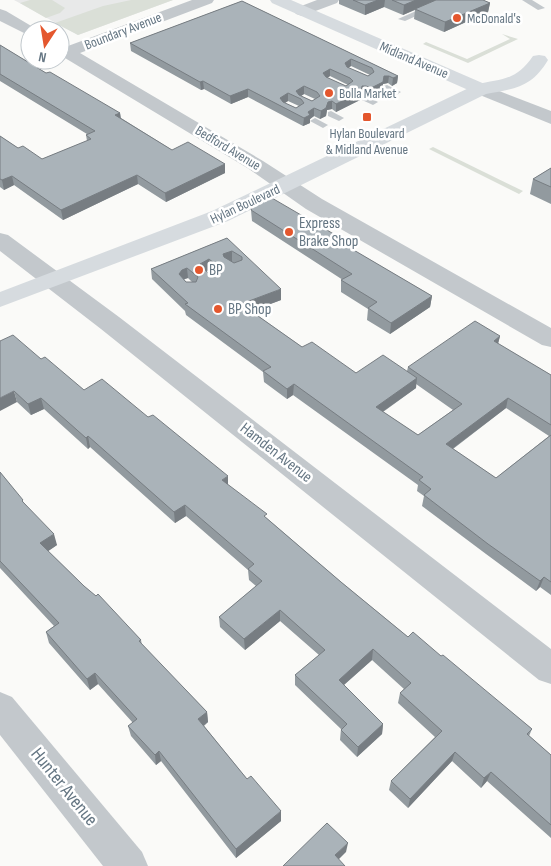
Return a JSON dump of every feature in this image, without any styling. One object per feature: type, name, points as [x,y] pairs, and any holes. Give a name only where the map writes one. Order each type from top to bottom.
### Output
[{"type":"main road","name":"Midland Avenue","points":[[278,0],[481,89]]},
{"type":"main road","name":"Hylan Boulevard","points":[[0,300],[212,220],[481,89],[512,84],[533,73],[545,57]]},
{"type":"main road","name":"Hylan Boulevard","points":[[520,62],[545,57]]},
{"type":"main road","name":"Hylan Boulevard","points":[[481,89],[488,75],[503,67]]},
{"type":"street","name":"Boundary Avenue","points":[[70,48],[206,0]]},
{"type":"street","points":[[302,11],[331,0]]},
{"type":"street","points":[[0,14],[20,25]]},
{"type":"street","name":"Bedford Avenue","points":[[70,54],[231,150],[323,209],[551,339]]},
{"type":"street","name":"Midland Avenue","points":[[481,89],[551,118]]},
{"type":"street","name":"Hamden Avenue","points":[[0,240],[110,323],[551,669]]},
{"type":"street","name":"Hunter Avenue","points":[[0,708],[128,866]]},
{"type":"lane","points":[[402,20],[448,0]]},
{"type":"lane","points":[[526,0],[541,8]]},
{"type":"shaded area","points":[[14,0],[173,0],[78,35],[70,31],[70,20],[51,20]]},
{"type":"shaded area","points":[[30,0],[52,0],[65,8],[60,13],[46,18],[20,3]]},
{"type":"shaded area","points":[[131,0],[173,0],[78,35],[70,31],[70,20],[63,20],[103,6]]},
{"type":"shaded area","points":[[502,34],[518,39],[468,63],[423,44],[426,42],[467,59],[510,39]]},
{"type":"shaded area","points":[[433,147],[523,191],[519,194],[429,149]]},
{"type":"building","points":[[353,0],[378,0],[365,5]]},
{"type":"building","points":[[392,0],[416,0],[404,5]]},
{"type":"building","points":[[436,0],[483,0],[490,3],[445,22],[415,9]]},
{"type":"building","points":[[242,1],[398,76],[393,78],[384,76],[383,82],[371,88],[362,86],[361,92],[336,104],[332,101],[328,102],[326,108],[321,111],[314,108],[308,112],[310,115],[304,118],[248,89],[230,96],[203,81],[200,82],[130,43]],"holes":[[[351,59],[372,68],[374,72],[368,76],[347,67],[345,63]],[[330,69],[353,81],[346,86],[326,77],[323,73]],[[304,86],[317,92],[320,96],[312,101],[299,95],[296,91]],[[288,93],[301,99],[304,103],[296,108],[283,102],[280,98]]]},
{"type":"building","points":[[0,45],[20,57],[20,70],[50,72],[120,113],[115,115],[172,150],[188,142],[225,164],[165,193],[137,175],[61,210],[12,176],[0,179],[0,136],[18,148],[23,146],[42,159],[91,139],[86,135],[95,131],[0,74]]},
{"type":"building","points":[[551,168],[551,187],[533,179]]},
{"type":"building","points":[[265,194],[356,247],[352,249],[432,296],[391,323],[368,308],[377,302],[341,280],[352,274],[251,210],[260,196]]},
{"type":"building","points":[[227,238],[281,289],[241,304],[302,347],[312,342],[356,373],[383,355],[417,378],[376,407],[418,435],[462,404],[408,367],[475,321],[500,336],[494,341],[551,375],[551,425],[508,398],[446,444],[496,478],[551,435],[551,582],[544,577],[540,581],[424,495],[431,489],[419,480],[423,477],[294,384],[287,389],[263,371],[271,367],[185,304],[188,303],[151,269]],"holes":[[[232,251],[242,257],[242,260],[234,263],[224,257],[223,254]],[[209,259],[220,268],[216,273],[208,273],[200,264]],[[187,268],[198,277],[196,282],[186,282],[179,274]]]},
{"type":"building","points":[[13,335],[41,359],[45,357],[84,390],[102,379],[148,417],[153,415],[228,476],[222,480],[267,514],[264,516],[341,582],[408,637],[413,632],[441,656],[443,655],[532,729],[527,734],[551,755],[551,825],[491,772],[484,778],[455,752],[410,799],[391,781],[442,731],[400,693],[411,683],[373,649],[339,680],[383,724],[358,747],[341,730],[347,724],[295,675],[325,650],[280,610],[244,639],[219,617],[262,581],[248,569],[254,564],[185,505],[174,512],[88,436],[86,438],[41,398],[28,404],[14,391],[0,398],[0,341]]},
{"type":"building","points":[[0,472],[22,501],[54,534],[40,543],[84,586],[96,596],[98,594],[141,640],[139,641],[207,712],[198,719],[247,779],[251,776],[281,811],[236,849],[159,751],[155,755],[128,726],[137,719],[95,673],[87,679],[46,632],[59,623],[0,561]]},
{"type":"building","points":[[327,823],[348,843],[335,855],[345,866],[283,866]]},
{"type":"place","name":"McDonald's","points":[[457,18]]},
{"type":"place","name":"Bolla Market","points":[[329,93]]},
{"type":"place","name":"Hylan Boulevard & Midland Avenue","points":[[367,117]]},
{"type":"place","name":"Express Brake Shop","points":[[289,232]]},
{"type":"place","name":"BP","points":[[199,270]]},
{"type":"place","name":"BP Shop","points":[[218,309]]}]
